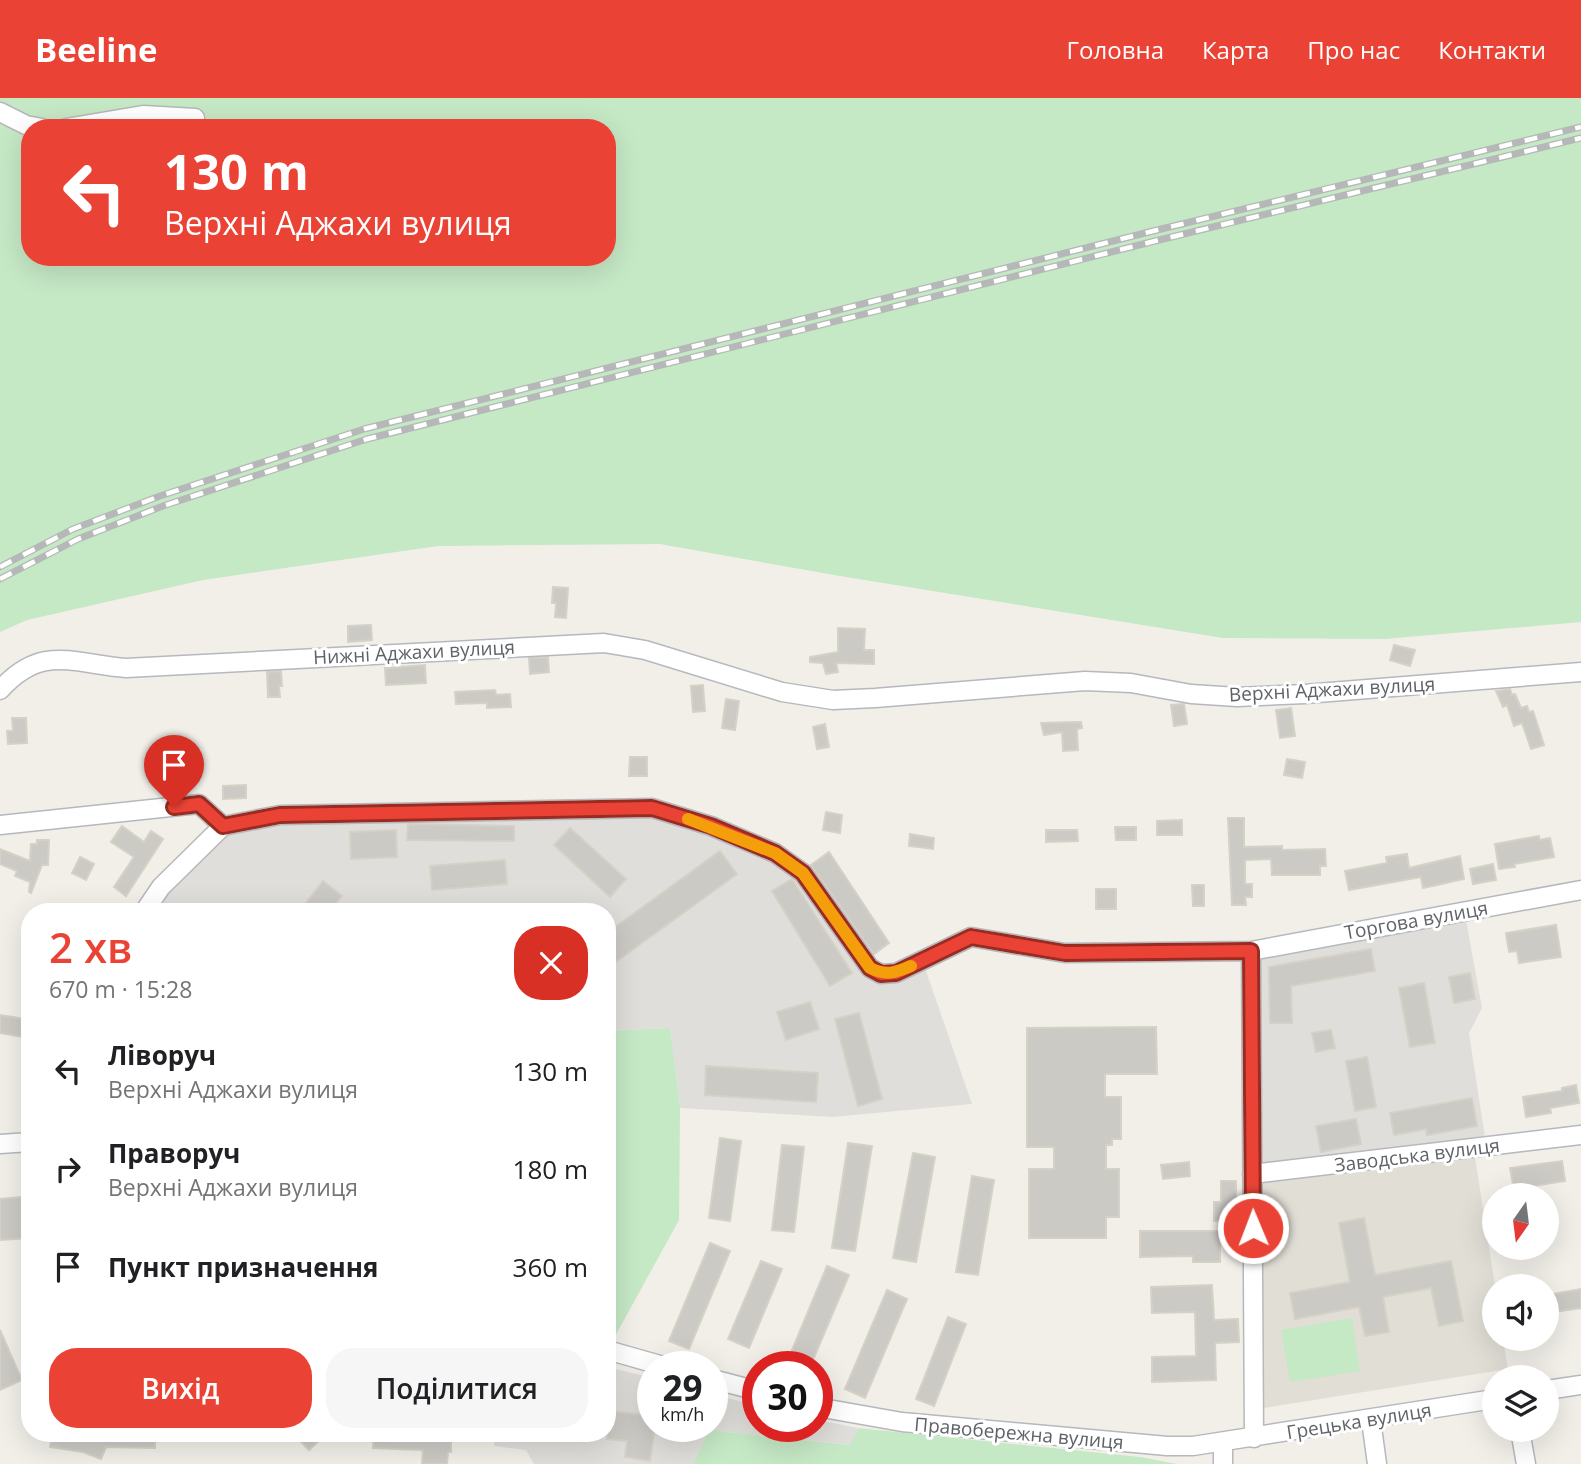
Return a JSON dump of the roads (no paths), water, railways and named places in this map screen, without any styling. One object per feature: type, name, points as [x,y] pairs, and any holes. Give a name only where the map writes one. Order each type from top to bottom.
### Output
[{"type":"street","points":[[0,111],[21,122]]},
{"type":"street","points":[[119,119],[143,115],[195,118]]},
{"type":"street","name":"Нижні Аджахи вулиця","points":[[0,690],[14,675],[35,663],[59,659],[126,668],[604,643],[645,650],[782,692],[833,700]]},
{"type":"street","name":"Верхні Аджахи вулиця","points":[[833,700],[1085,681],[1131,683],[1191,694],[1237,697],[1305,694],[1581,671]]},
{"type":"street","points":[[0,825],[199,804],[223,826]]},
{"type":"street","points":[[150,903],[161,887],[223,826],[280,815],[652,808],[711,826],[775,853],[790,863],[803,873],[870,968],[881,974],[896,973],[971,937],[1065,953],[1251,951],[1254,1438]]},
{"type":"street","name":"Торгова вулиця","points":[[1251,951],[1581,890]]},
{"type":"street","name":"Заводська вулиця","points":[[1252,1174],[1581,1135]]},
{"type":"street","points":[[0,1144],[21,1143]]},
{"type":"street","points":[[616,1353],[637,1358]]},
{"type":"street","points":[[1559,1388],[1581,1385]]},
{"type":"street","name":"Грецька вулиця","points":[[1223,1443],[1482,1401]]},
{"type":"street","name":"Правобережна вулиця","points":[[833,1410],[902,1423],[1167,1446],[1223,1443]]},
{"type":"street","points":[[1371,1420],[1377,1464]]},
{"type":"street","points":[[1522,1442],[1526,1464]]},
{"type":"street","points":[[1223,1443],[1223,1464]]},
{"type":"railway","points":[[0,567],[73,529],[160,496],[364,429],[1153,231],[1581,127]]},
{"type":"railway","points":[[0,579],[78,539],[163,506],[367,439],[1155,241],[1581,138]]}]
